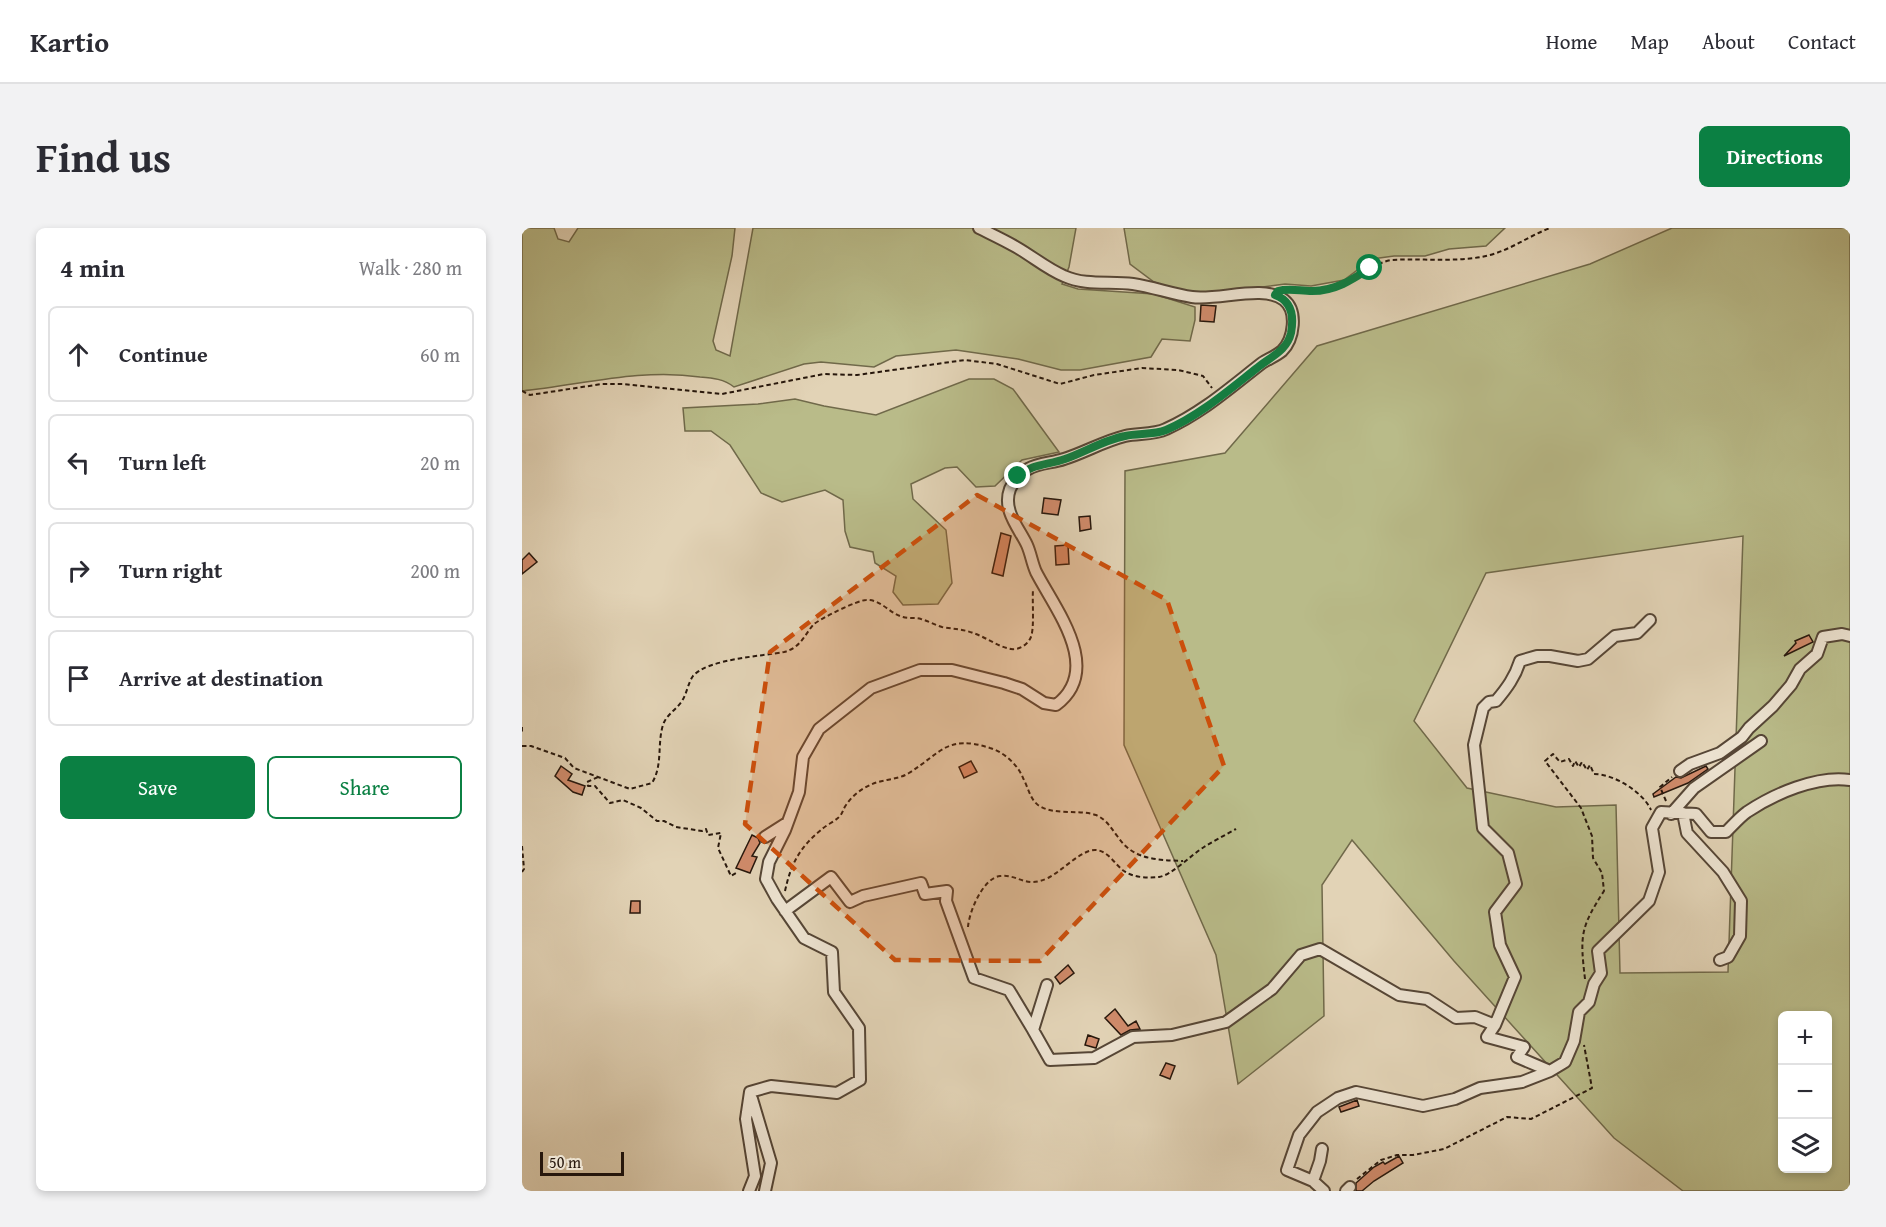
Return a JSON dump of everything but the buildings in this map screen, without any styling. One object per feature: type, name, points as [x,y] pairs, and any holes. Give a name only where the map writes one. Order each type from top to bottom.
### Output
[{"type":"street","points":[[750,1092],[771,1086],[837,1093],[860,1080],[859,1028],[834,992],[832,952],[804,938],[766,879],[768,862],[788,823],[799,792],[803,757],[819,729],[871,688],[920,670],[952,670],[1004,682],[1022,689],[1044,703],[1056,705],[1064,699],[1073,685],[1076,655],[1068,629],[1035,569],[1028,548],[1011,516],[1007,502],[1010,488],[1026,469],[1035,465],[1063,460],[1124,436],[1164,431],[1219,398],[1282,350],[1289,339],[1292,314],[1288,303],[1275,295],[1194,297],[1132,284],[1085,282],[1063,276],[1016,247],[979,228]]},
{"type":"street","points":[[1550,1071],[1517,1057],[1524,1047],[1487,1037],[1496,1025],[1515,977],[1500,945],[1495,912],[1516,884],[1508,853],[1483,828],[1474,745],[1483,708],[1489,702],[1496,700],[1509,685],[1520,661],[1537,656],[1578,661],[1587,659],[1615,636],[1637,633],[1650,620]]},
{"type":"street","points":[[1680,771],[1690,764],[1720,753],[1742,737],[1791,685],[1800,669],[1817,654],[1823,637],[1842,634],[1850,636]]},
{"type":"street","points":[[1324,1191],[1313,1180],[1287,1170],[1299,1135],[1317,1112],[1338,1098],[1356,1092],[1424,1106],[1455,1098],[1480,1088],[1522,1082],[1550,1071],[1565,1062],[1577,1027],[1579,1012],[1589,1002],[1594,984],[1601,973],[1598,951],[1649,901],[1659,872],[1652,828],[1694,788],[1761,741]]},
{"type":"street","points":[[1666,813],[1696,814],[1711,832],[1726,832],[1746,813],[1779,793],[1813,783],[1850,780]]},
{"type":"street","points":[[1683,813],[1687,833],[1723,872],[1741,901],[1740,936],[1728,957],[1720,960]]},
{"type":"street","points":[[765,837],[788,823]]},
{"type":"street","points":[[785,911],[831,877],[850,902],[863,896],[921,883],[925,894],[947,891],[946,901],[974,978],[1009,990],[1050,1060],[1094,1058],[1133,1036],[1172,1035],[1226,1022],[1272,989],[1301,955],[1320,949],[1399,995],[1427,999],[1456,1018],[1475,1017],[1496,1025]]},
{"type":"street","points":[[1033,1030],[1047,985]]},
{"type":"street","points":[[749,1191],[755,1176],[746,1119],[750,1092]]},
{"type":"street","points":[[750,1092],[771,1163],[765,1191]]},
{"type":"street","points":[[1313,1180],[1322,1149]]},
{"type":"path","points":[[1275,295],[1278,291],[1286,289],[1320,291],[1333,288],[1352,280],[1381,262],[1422,258],[1461,259],[1489,255],[1513,247],[1550,228]]},
{"type":"path","points":[[522,391],[530,395],[602,384],[623,384],[722,394],[824,375],[857,375],[965,360],[997,364],[1060,384],[1094,375],[1142,368],[1178,370],[1203,376],[1219,398]]},
{"type":"path","points":[[522,746],[531,746],[565,758],[574,768],[630,789],[652,783],[658,766],[665,719],[682,701],[692,676],[708,666],[792,649],[800,643],[814,624],[824,617],[866,600],[883,605],[903,617],[919,618],[943,627],[960,628],[1012,650],[1025,645],[1032,633],[1033,590]]},
{"type":"path","points":[[522,727],[522,732]]},
{"type":"path","points":[[777,899],[784,895],[789,871],[809,840],[838,818],[860,790],[882,780],[905,776],[943,748],[958,743],[977,745],[999,752],[1019,769],[1031,797],[1040,806],[1053,811],[1084,812],[1097,816],[1111,826],[1122,843],[1137,855],[1158,860],[1183,861]]},
{"type":"path","points":[[1586,986],[1581,943],[1589,915],[1604,891],[1602,873],[1593,858],[1592,836],[1581,808],[1545,761],[1553,754],[1560,762],[1569,759],[1573,766],[1575,761],[1579,767],[1582,762],[1587,770],[1590,765],[1594,774],[1602,774],[1636,790],[1646,799],[1651,811],[1666,813],[1666,801],[1660,787],[1680,771]]},
{"type":"path","points":[[598,777],[588,782],[588,786],[595,786],[610,803],[622,800],[641,808],[657,821],[664,821],[676,827],[702,831],[706,829],[708,835],[721,833],[718,848],[731,876],[736,873]]},
{"type":"path","points":[[967,935],[974,903],[993,878],[1001,876],[1029,883],[1036,882],[1050,877],[1084,855],[1097,850],[1104,852],[1122,870],[1140,877],[1161,877],[1171,873],[1183,861],[1236,829]]},
{"type":"path","points":[[522,846],[524,869],[522,873]]},
{"type":"path","points":[[1348,1189],[1363,1173],[1381,1160],[1397,1155],[1413,1155],[1444,1149],[1507,1117],[1531,1119],[1592,1088],[1586,1053],[1577,1027]]},
{"type":"highlighted area","points":[[977,495],[1167,600],[1224,766],[1040,961],[895,960],[745,824],[770,652]]},
{"type":"green space","points":[[522,228],[554,228],[558,239],[569,242],[578,228],[735,228],[732,256],[713,341],[716,350],[730,356],[753,228],[1076,228],[1069,267],[1062,284],[1078,289],[1154,294],[1195,307],[1195,320],[1190,341],[1162,339],[1151,357],[1080,370],[1061,370],[1018,359],[956,350],[896,356],[874,367],[821,362],[804,364],[734,387],[714,378],[655,375],[611,378],[522,391]]},
{"type":"green space","points":[[1124,228],[1505,228],[1486,246],[1449,249],[1425,256],[1372,259],[1344,280],[1311,286],[1285,284],[1216,293],[1181,292],[1154,282],[1130,264]]},
{"type":"green space","points":[[1672,228],[1850,228],[1850,1191],[1683,1191],[1614,1138],[1454,961],[1352,840],[1322,885],[1324,1016],[1238,1084],[1216,955],[1124,745],[1125,471],[1225,453],[1317,346],[1590,264]],"holes":[[[1743,536],[1728,972],[1620,973],[1616,805],[1556,807],[1467,788],[1414,721],[1486,573]]]},
{"type":"green space","points":[[969,379],[994,379],[1013,389],[1059,452],[1022,460],[995,486],[976,487],[957,467],[945,468],[911,484],[913,499],[946,530],[952,583],[938,604],[903,605],[893,592],[896,576],[875,563],[873,552],[850,547],[845,531],[843,500],[825,490],[782,502],[761,493],[730,445],[711,431],[685,431],[683,408],[758,404],[795,399],[876,415]]},
{"type":"route","points":[[1018,476],[1035,465],[1063,460],[1124,436],[1164,431],[1219,398],[1282,350],[1289,339],[1292,314],[1288,303],[1275,295],[1278,291],[1286,289],[1320,291],[1333,288],[1352,280],[1370,268]]}]
